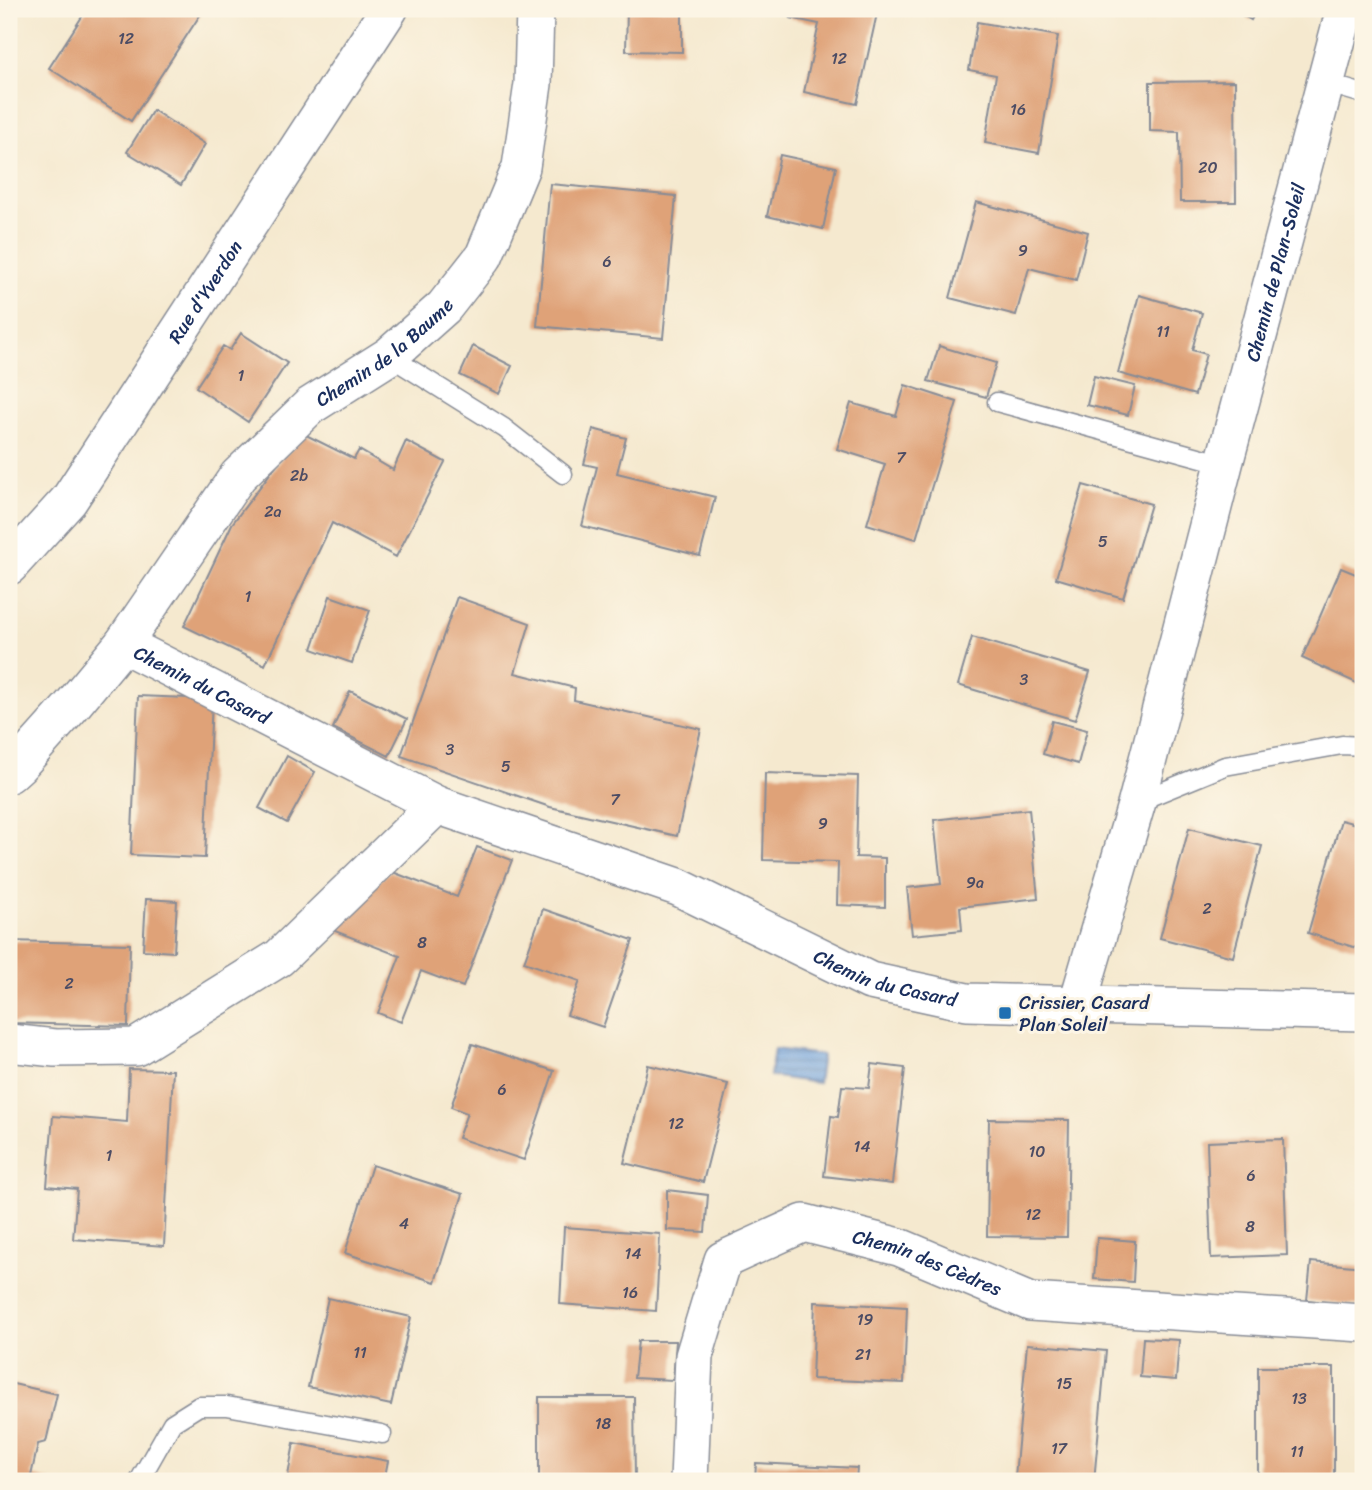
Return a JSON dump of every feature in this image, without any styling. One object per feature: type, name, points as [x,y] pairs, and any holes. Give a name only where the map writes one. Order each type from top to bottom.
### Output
[{"type":"street","name":"Rue d'Yverdon","points":[[9,566],[69,500],[389,9]]},
{"type":"street","name":"Chemin de la Baume","points":[[123,644],[238,476],[310,407],[389,356],[444,307],[484,256],[521,167],[533,83],[535,9]]},
{"type":"street","name":"Chemin de Plan-Soleil","points":[[1077,1006],[1137,802],[1345,9]]},
{"type":"street","name":"Chemin du Casard","points":[[9,774],[70,708],[123,644],[437,806],[678,887],[870,981],[967,1002],[1363,1012]]},
{"type":"street","points":[[9,1043],[55,1048],[136,1047],[279,958],[437,806]]},
{"type":"street","name":"Chemin des Cèdres","points":[[689,1481],[694,1356],[723,1260],[804,1223],[899,1247],[1030,1302],[1363,1323]]},
{"type":"lane","points":[[1326,83],[1363,94]]},
{"type":"lane","points":[[389,356],[504,428],[563,474]]},
{"type":"lane","points":[[998,401],[1224,464]]},
{"type":"lane","points":[[1137,802],[1224,766],[1342,745],[1363,746]]},
{"type":"lane","points":[[139,1481],[172,1423],[199,1406],[227,1406],[382,1434]]},
{"type":"water","points":[[774,1049],[822,1055],[818,1083],[770,1076]]},
{"type":"building","points":[[87,9],[204,9],[131,121],[49,68]]},
{"type":"building","points":[[627,9],[682,9],[682,52],[626,51]]},
{"type":"building","points":[[792,9],[878,9],[857,104],[804,92],[819,24],[790,18]]},
{"type":"building","points":[[1232,9],[1257,9],[1251,20]]},
{"type":"building","points":[[977,22],[1058,36],[1039,153],[985,143],[996,75],[969,70]]},
{"type":"building","points":[[1235,81],[1236,202],[1180,202],[1179,132],[1150,131],[1150,82]]},
{"type":"building","points":[[153,110],[205,144],[181,185],[127,152]]},
{"type":"building","points":[[780,155],[836,167],[823,229],[767,216]]},
{"type":"building","points":[[550,184],[676,196],[663,338],[537,326]]},
{"type":"building","points":[[976,202],[1088,232],[1076,280],[1029,268],[1016,315],[950,298]]},
{"type":"building","points":[[1139,295],[1202,313],[1192,350],[1206,354],[1195,395],[1118,373]]},
{"type":"building","points":[[241,333],[287,363],[248,422],[196,387],[223,346],[230,350]]},
{"type":"building","points":[[473,346],[512,366],[499,394],[460,375]]},
{"type":"building","points":[[939,346],[996,363],[986,397],[928,381]]},
{"type":"building","points":[[1094,376],[1135,386],[1128,415],[1087,405]]},
{"type":"building","points":[[905,385],[957,402],[916,539],[867,524],[885,464],[837,449],[851,403],[896,416]]},
{"type":"building","points":[[593,429],[626,438],[617,473],[715,497],[700,556],[582,526],[597,467],[584,464]]},
{"type":"building","points":[[306,435],[354,459],[359,450],[393,470],[406,441],[445,462],[396,557],[332,523],[265,665],[184,626],[232,524],[281,459]]},
{"type":"building","points":[[1083,485],[1151,504],[1123,598],[1056,578]]},
{"type":"building","points":[[1341,568],[1363,577],[1363,686],[1302,658]]},
{"type":"building","points":[[330,596],[370,610],[352,663],[312,649]]},
{"type":"building","points":[[457,597],[530,623],[515,673],[575,688],[574,700],[701,729],[677,836],[550,807],[401,756]]},
{"type":"building","points":[[972,637],[1090,672],[1075,720],[958,685]]},
{"type":"building","points":[[350,691],[407,719],[389,756],[333,728]]},
{"type":"building","points":[[138,696],[212,699],[205,858],[131,855]]},
{"type":"building","points":[[1052,721],[1087,730],[1078,764],[1043,754]]},
{"type":"building","points":[[287,756],[315,772],[287,823],[259,808]]},
{"type":"building","points":[[765,773],[858,776],[856,857],[885,858],[885,907],[837,905],[838,862],[763,860]]},
{"type":"building","points":[[1029,809],[1038,898],[960,907],[962,930],[912,935],[907,888],[941,884],[934,820]]},
{"type":"building","points":[[1341,820],[1363,826],[1363,950],[1308,933]]},
{"type":"building","points":[[1189,828],[1262,846],[1233,957],[1160,938]]},
{"type":"building","points":[[477,847],[512,860],[463,987],[421,971],[401,1022],[378,1013],[400,956],[327,928],[390,871],[457,897]]},
{"type":"building","points":[[146,899],[177,901],[174,952],[143,950]]},
{"type":"building","points":[[543,909],[633,940],[603,1027],[567,1015],[580,981],[524,962]]},
{"type":"building","points":[[9,941],[130,944],[128,1026],[9,1023]]},
{"type":"building","points":[[472,1044],[554,1071],[524,1160],[458,1138],[467,1113],[451,1107]]},
{"type":"building","points":[[872,1064],[905,1068],[892,1184],[824,1176],[831,1116],[838,1117],[842,1086],[869,1088]]},
{"type":"building","points":[[648,1065],[728,1084],[703,1182],[624,1163]]},
{"type":"building","points":[[129,1069],[173,1070],[164,1246],[73,1239],[77,1189],[47,1186],[53,1116],[127,1122]]},
{"type":"building","points":[[989,1119],[1069,1120],[1067,1237],[987,1236]]},
{"type":"building","points":[[1283,1139],[1287,1255],[1211,1258],[1207,1142]]},
{"type":"building","points":[[372,1165],[463,1194],[435,1282],[345,1253]]},
{"type":"building","points":[[667,1190],[708,1195],[705,1232],[667,1230]]},
{"type":"building","points":[[564,1227],[660,1234],[656,1311],[560,1304]]},
{"type":"building","points":[[1097,1238],[1135,1241],[1133,1282],[1094,1279]]},
{"type":"building","points":[[1311,1262],[1363,1267],[1363,1306],[1307,1300]]},
{"type":"building","points":[[328,1298],[411,1317],[391,1405],[308,1387]]},
{"type":"building","points":[[815,1302],[907,1307],[904,1383],[812,1379]]},
{"type":"building","points":[[1143,1338],[1179,1340],[1176,1380],[1140,1377]]},
{"type":"building","points":[[638,1341],[676,1341],[673,1380],[634,1378]]},
{"type":"building","points":[[1027,1344],[1106,1351],[1094,1481],[1015,1477]]},
{"type":"building","points":[[1258,1367],[1334,1367],[1334,1481],[1258,1481]]},
{"type":"building","points":[[9,1383],[57,1394],[46,1442],[38,1444],[31,1476],[51,1481],[9,1481]]},
{"type":"building","points":[[539,1397],[634,1397],[635,1480],[539,1480]]},
{"type":"building","points":[[294,1443],[388,1461],[384,1481],[287,1481]]},
{"type":"building","points":[[756,1463],[857,1468],[856,1481],[755,1481]]},
{"type":"place","name":"Crissier, Casard Plan Soleil","points":[[1005,1013]]}]
